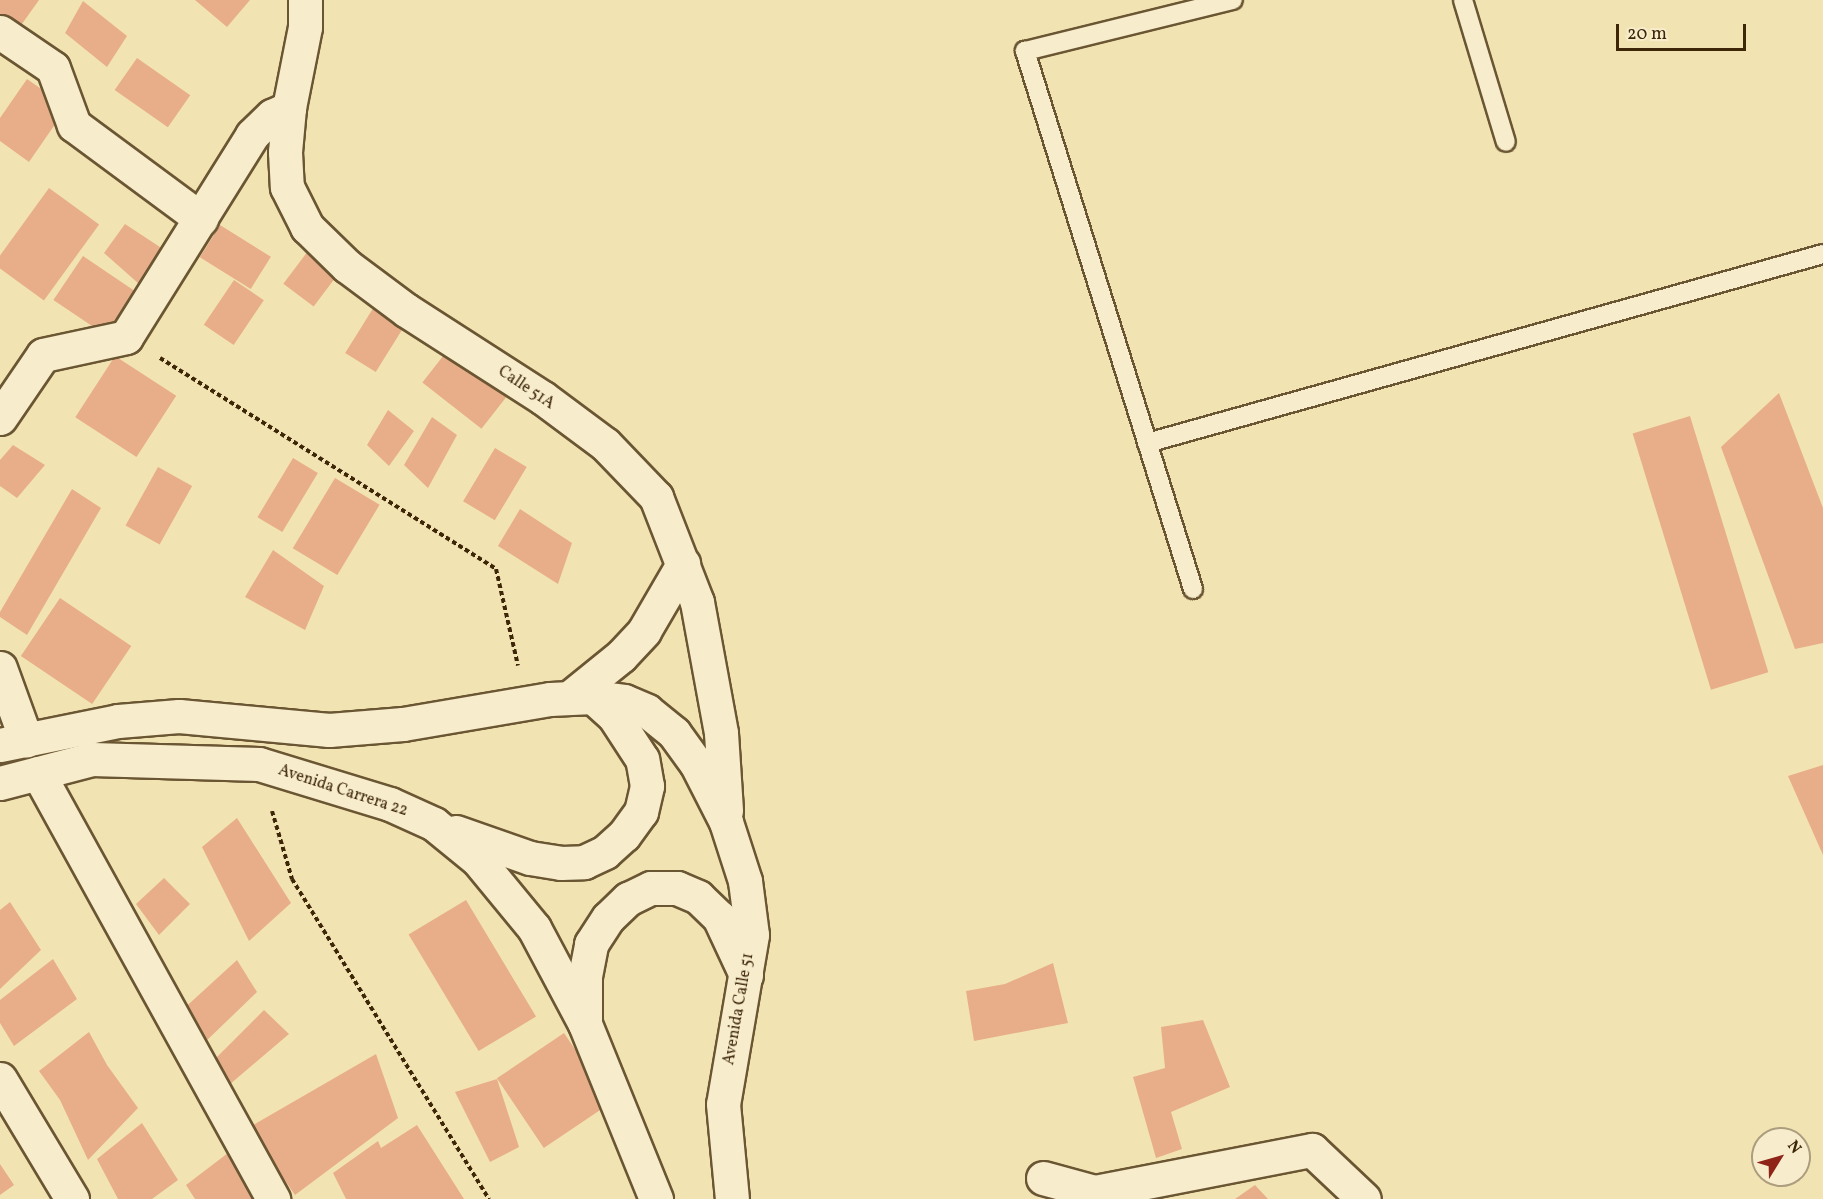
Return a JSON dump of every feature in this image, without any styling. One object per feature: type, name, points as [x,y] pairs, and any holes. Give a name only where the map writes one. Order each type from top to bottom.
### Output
[{"type":"street","name":"Calle 51A","points":[[304,0],[305,27],[289,108],[287,187],[307,227],[347,266],[406,310],[543,398],[605,444],[656,497],[697,602],[721,733],[726,822]]},
{"type":"street","points":[[0,32],[53,68],[74,125],[201,219]]},
{"type":"street","points":[[0,418],[43,355],[126,337],[252,135],[272,116],[289,108]]},
{"type":"street","points":[[581,697],[644,631],[683,564]]},
{"type":"street","points":[[0,668],[13,743],[118,721],[179,716],[329,730],[403,724],[581,697],[624,700],[647,711],[674,734],[696,763],[726,822]]},
{"type":"street","points":[[434,824],[530,858],[584,862],[605,852],[640,812],[647,786],[642,759],[629,736],[581,697]]},
{"type":"street","name":"Avenida Carrera 22","points":[[0,783],[92,759],[259,764],[390,804],[434,824],[478,860],[534,928],[585,1024]]},
{"type":"street","points":[[38,773],[273,1199]]},
{"type":"street","name":"Avenida Calle 51","points":[[726,822],[745,881],[752,935],[723,1104],[732,1199]]},
{"type":"street","points":[[656,1199],[585,1024],[585,976],[591,944],[608,918],[628,899],[651,888],[677,888],[698,897],[718,917],[746,975]]},
{"type":"street","points":[[0,1079],[72,1199]]},
{"type":"street","points":[[1043,1178],[1095,1192],[1312,1150],[1364,1199]]},
{"type":"lane","points":[[1193,589],[1025,51],[1233,0]]},
{"type":"lane","points":[[1463,0],[1506,141]]},
{"type":"lane","points":[[1148,443],[1823,254]]},
{"type":"path","points":[[126,337],[496,569],[527,705]]},
{"type":"path","points":[[259,764],[292,879],[489,1199]]},
{"type":"building","points":[[0,0],[39,0],[17,31],[0,19]]},
{"type":"building","points":[[195,0],[250,0],[227,27]]},
{"type":"building","points":[[83,1],[127,36],[107,67],[65,33]]},
{"type":"building","points":[[137,58],[190,95],[168,127],[115,90]]},
{"type":"building","points":[[27,79],[67,107],[29,162],[0,141],[0,118]]},
{"type":"building","points":[[49,188],[99,224],[44,300],[0,269],[0,255]]},
{"type":"building","points":[[125,224],[169,253],[147,291],[104,253]]},
{"type":"building","points":[[220,225],[271,257],[251,289],[200,257]]},
{"type":"building","points":[[311,247],[341,270],[314,307],[283,284]]},
{"type":"building","points":[[83,256],[141,295],[111,339],[53,300]]},
{"type":"building","points":[[234,280],[264,300],[234,345],[204,325]]},
{"type":"building","points":[[377,302],[408,321],[376,372],[345,353]]},
{"type":"building","points":[[447,351],[506,397],[481,429],[422,383]]},
{"type":"building","points":[[115,356],[176,396],[136,457],[75,417]]},
{"type":"building","points":[[1779,393],[1823,508],[1823,643],[1795,649],[1721,447]]},
{"type":"building","points":[[388,410],[414,431],[389,466],[367,445]]},
{"type":"building","points":[[1690,416],[1768,672],[1711,690],[1633,434]]},
{"type":"building","points":[[432,417],[457,435],[428,488],[404,465]]},
{"type":"building","points":[[13,445],[45,465],[17,498],[0,486],[0,460]]},
{"type":"building","points":[[495,448],[527,467],[495,520],[463,501]]},
{"type":"building","points":[[293,458],[318,473],[282,532],[257,517]]},
{"type":"building","points":[[158,467],[192,486],[160,545],[126,526]]},
{"type":"building","points":[[335,478],[380,505],[337,575],[293,548]]},
{"type":"building","points":[[72,489],[101,508],[27,635],[0,617],[0,612]]},
{"type":"building","points":[[520,509],[572,543],[558,584],[498,546]]},
{"type":"building","points":[[273,550],[324,586],[305,630],[245,597]]},
{"type":"building","points":[[60,598],[131,646],[92,704],[21,656]]},
{"type":"building","points":[[1823,765],[1823,855],[1788,776]]},
{"type":"building","points":[[237,818],[291,903],[249,941],[202,847]]},
{"type":"building","points":[[164,878],[190,904],[159,935],[136,904]]},
{"type":"building","points":[[466,900],[536,1017],[479,1051],[409,935]]},
{"type":"building","points":[[10,902],[41,950],[0,989],[0,910]]},
{"type":"building","points":[[53,959],[77,999],[14,1046],[0,1023],[0,1000]]},
{"type":"building","points":[[237,960],[257,992],[203,1044],[179,1013]]},
{"type":"building","points":[[1053,963],[1068,1023],[974,1041],[966,991],[1005,984]]},
{"type":"building","points":[[264,1010],[289,1034],[229,1085],[213,1061]]},
{"type":"building","points":[[1203,1020],[1230,1087],[1171,1112],[1182,1149],[1156,1158],[1133,1077],[1165,1068],[1161,1027]]},
{"type":"building","points":[[89,1032],[107,1065],[138,1108],[88,1160],[60,1100],[39,1071]]},
{"type":"building","points":[[564,1033],[611,1103],[544,1148],[497,1078]]},
{"type":"building","points":[[376,1054],[398,1118],[295,1195],[248,1128]]},
{"type":"building","points":[[497,1079],[519,1147],[490,1162],[455,1092]]},
{"type":"building","points":[[142,1123],[178,1180],[152,1199],[118,1199],[97,1159]]},
{"type":"building","points":[[417,1125],[464,1199],[346,1199],[333,1173],[378,1141],[381,1148]]},
{"type":"building","points":[[228,1153],[257,1199],[195,1199],[186,1185]]},
{"type":"building","points":[[0,1164],[14,1185],[0,1195]]},
{"type":"building","points":[[1255,1185],[1268,1199],[1235,1199]]}]
